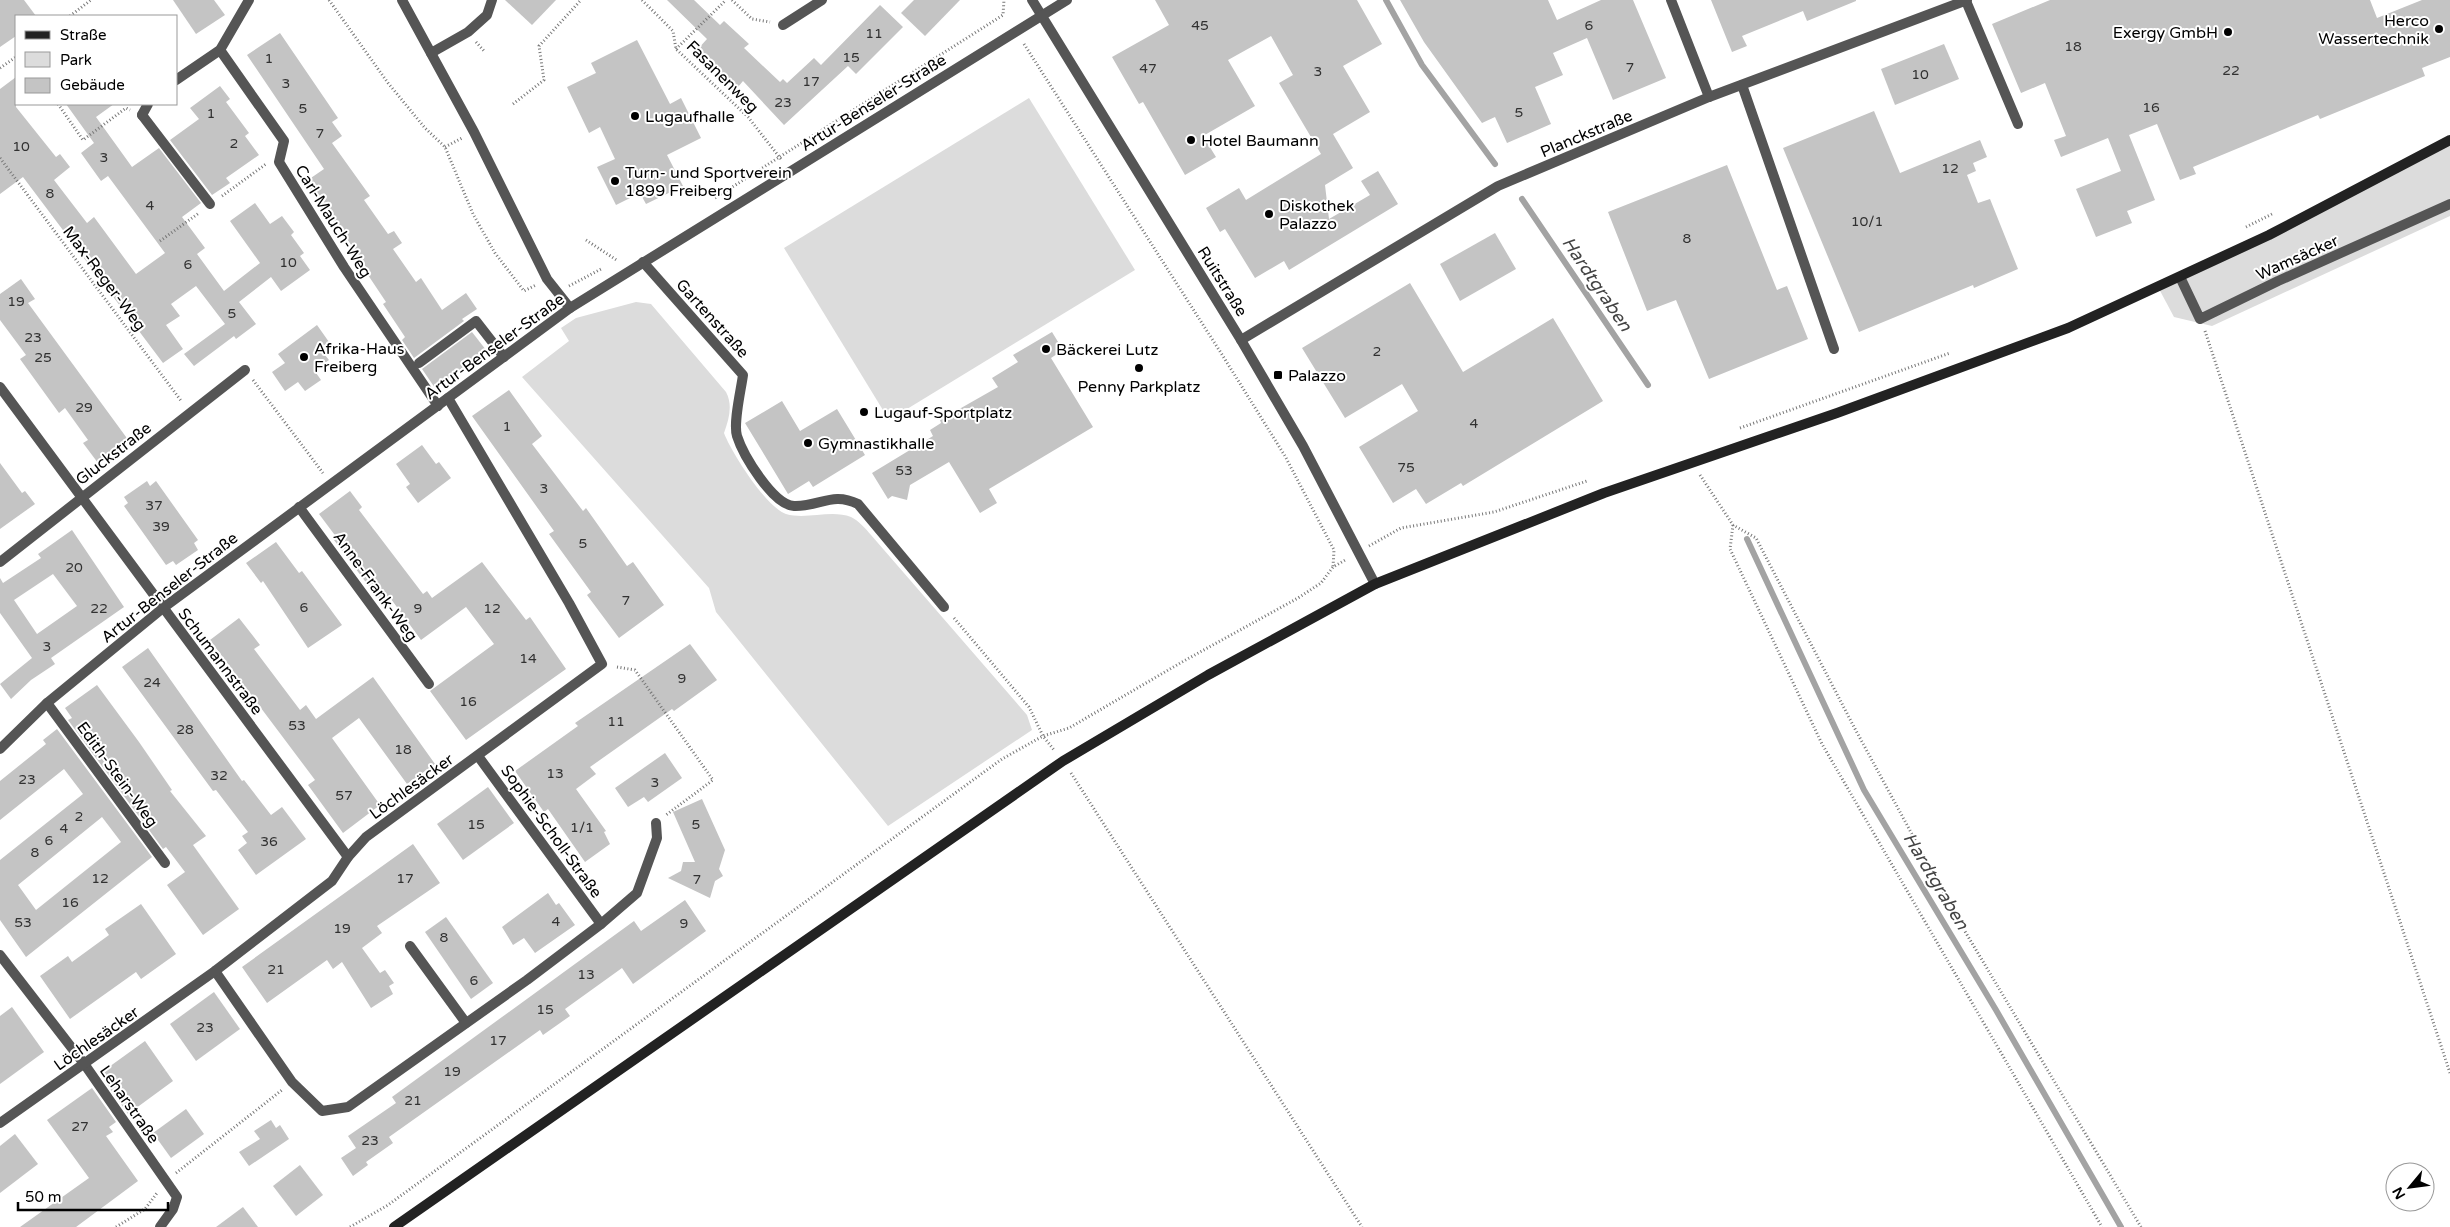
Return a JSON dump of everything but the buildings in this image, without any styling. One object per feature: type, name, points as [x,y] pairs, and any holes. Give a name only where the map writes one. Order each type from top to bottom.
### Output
[{"type":"main road","points":[[394,1227],[1063,762],[1208,675],[1375,584],[1604,493],[1838,413],[2068,328],[2269,235],[2450,140]]},
{"type":"street","points":[[178,79],[220,50],[249,0]]},
{"type":"street","points":[[402,0],[474,132],[547,279],[570,308]]},
{"type":"street","points":[[431,53],[468,32],[487,15],[492,0]]},
{"type":"street","points":[[783,25],[822,0]]},
{"type":"street","name":"Ruitstraße","points":[[1032,0],[1241,340],[1303,446],[1375,584]]},
{"type":"street","name":"Artur-Benseler-Straße","points":[[0,749],[47,703],[163,608],[570,308],[1067,0]]},
{"type":"street","points":[[1671,0],[1709,97]]},
{"type":"street","name":"Planckstraße","points":[[1241,340],[1498,186],[1709,97],[1967,0],[2018,124]]},
{"type":"street","name":"Carl-Mauch-Weg","points":[[220,50],[284,140],[278,162],[344,267],[438,406]]},
{"type":"street","points":[[1742,84],[1834,349]]},
{"type":"street","points":[[147,105],[142,115],[210,204]]},
{"type":"street","name":"Wamsäcker","points":[[2200,319],[2278,281],[2450,204]]},
{"type":"street","name":"Gartenstraße","points":[[643,262],[743,375],[737,435],[752,464],[772,493],[792,506],[808,505],[838,497],[858,504],[944,607]]},
{"type":"street","points":[[2180,277],[2200,319]]},
{"type":"street","points":[[419,363],[476,321],[504,357]]},
{"type":"street","name":"Gluckstraße","points":[[0,562],[80,497],[245,370]]},
{"type":"street","name":"Schumannstraße","points":[[0,387],[348,857]]},
{"type":"street","points":[[448,398],[569,603],[602,664]]},
{"type":"street","name":"Anne-Frank-Weg","points":[[299,507],[429,684]]},
{"type":"street","name":"Löchlesäcker","points":[[0,1124],[215,971],[332,881],[348,857],[366,837],[602,664]]},
{"type":"street","name":"Edith-Stein-Weg","points":[[47,703],[165,863]]},
{"type":"street","name":"Sophie-Scholl-Straße","points":[[478,756],[601,924]]},
{"type":"street","name":"Sophie-Scholl-Straße","points":[[215,971],[292,1082],[322,1111],[348,1107],[601,924],[636,893],[657,838],[656,823]]},
{"type":"street","points":[[410,946],[466,1023]]},
{"type":"street","name":"Leharstraße","points":[[0,955],[84,1065],[177,1198],[173,1210],[160,1227]]},
{"type":"path","points":[[71,15],[91,0]]},
{"type":"path","points":[[329,0],[388,83],[425,128],[445,147],[473,214],[496,253],[524,291],[547,279]]},
{"type":"path","points":[[513,104],[544,80],[539,46],[581,0]]},
{"type":"path","name":"Fasanenweg","points":[[642,0],[673,31],[676,49],[748,118],[791,171]]},
{"type":"path","points":[[676,49],[726,0]]},
{"type":"path","points":[[732,0],[752,18],[783,25]]},
{"type":"path","points":[[350,1227],[388,1205],[1002,759],[1043,736],[1069,728],[1321,583],[1333,567],[1334,550],[1285,456],[1003,15],[1004,0]]},
{"type":"path","points":[[714,199],[1003,15]]},
{"type":"path","points":[[0,68],[15,58]]},
{"type":"path","points":[[59,105],[83,140],[126,108],[142,115]]},
{"type":"path","name":"Max-Reger-Weg","points":[[0,158],[190,413]]},
{"type":"path","points":[[2242,229],[2277,212]]},
{"type":"path","points":[[586,240],[616,261],[643,262]]},
{"type":"path","points":[[616,261],[624,256]]},
{"type":"path","points":[[557,292],[607,266]]},
{"type":"path","points":[[2200,319],[2450,1074]]},
{"type":"path","points":[[1739,429],[1952,353]]},
{"type":"path","points":[[245,370],[330,484]]},
{"type":"path","points":[[1692,462],[1733,525],[1756,538],[1960,923],[2141,1227]]},
{"type":"path","points":[[1357,552],[1401,528],[1494,512],[1592,480]]},
{"type":"path","points":[[1733,525],[1730,549],[1822,744],[2102,1227]]},
{"type":"path","points":[[944,607],[1028,707],[1043,736],[1063,762],[1362,1227]]},
{"type":"path","points":[[602,664],[635,670],[713,780],[656,823]]},
{"type":"path","points":[[116,1227],[145,1209],[165,1181],[292,1082]]},
{"type":"green space","points":[[1029,98],[1135,270],[889,420],[784,248]]},
{"type":"green space","points":[[2450,140],[2450,216],[2212,326],[2174,317],[2158,287]]},
{"type":"green space","points":[[636,302],[651,304],[726,392],[730,407],[724,433],[741,465],[769,501],[786,514],[794,516],[835,514],[851,517],[859,522],[1027,715],[1032,730],[888,826],[716,612],[709,588],[522,377],[569,341],[561,328],[576,318]]},
{"type":"waterway","name":"Hardtgraben","points":[[1386,0],[1422,65],[1495,164]]},
{"type":"waterway","name":"Hardtgraben","points":[[1522,199],[1648,385]]},
{"type":"waterway","name":"Hardtgraben","points":[[1747,539],[1864,790],[1996,1010],[2121,1227]]},
{"type":"place","name":"Herco Wassertechnik","points":[[2439,29]]},
{"type":"place","name":"Exergy GmbH","points":[[2228,32]]},
{"type":"place","name":"Lugaufhalle","points":[[635,116]]},
{"type":"place","name":"Hotel Baumann","points":[[1191,140]]},
{"type":"place","name":"Turn- und Sportverein 1899 Freiberg","points":[[615,181]]},
{"type":"place","name":"Diskothek Palazzo","points":[[1269,214]]},
{"type":"place","name":"Bäckerei Lutz","points":[[1046,349]]},
{"type":"place","name":"Afrika-Haus Freiberg","points":[[304,357]]},
{"type":"place","name":"Penny Parkplatz","points":[[1139,368]]},
{"type":"place","name":"Palazzo","points":[[1278,375]]},
{"type":"place","name":"Lugauf-Sportplatz","points":[[864,412]]},
{"type":"place","name":"Gymnastikhalle","points":[[808,443]]}]
